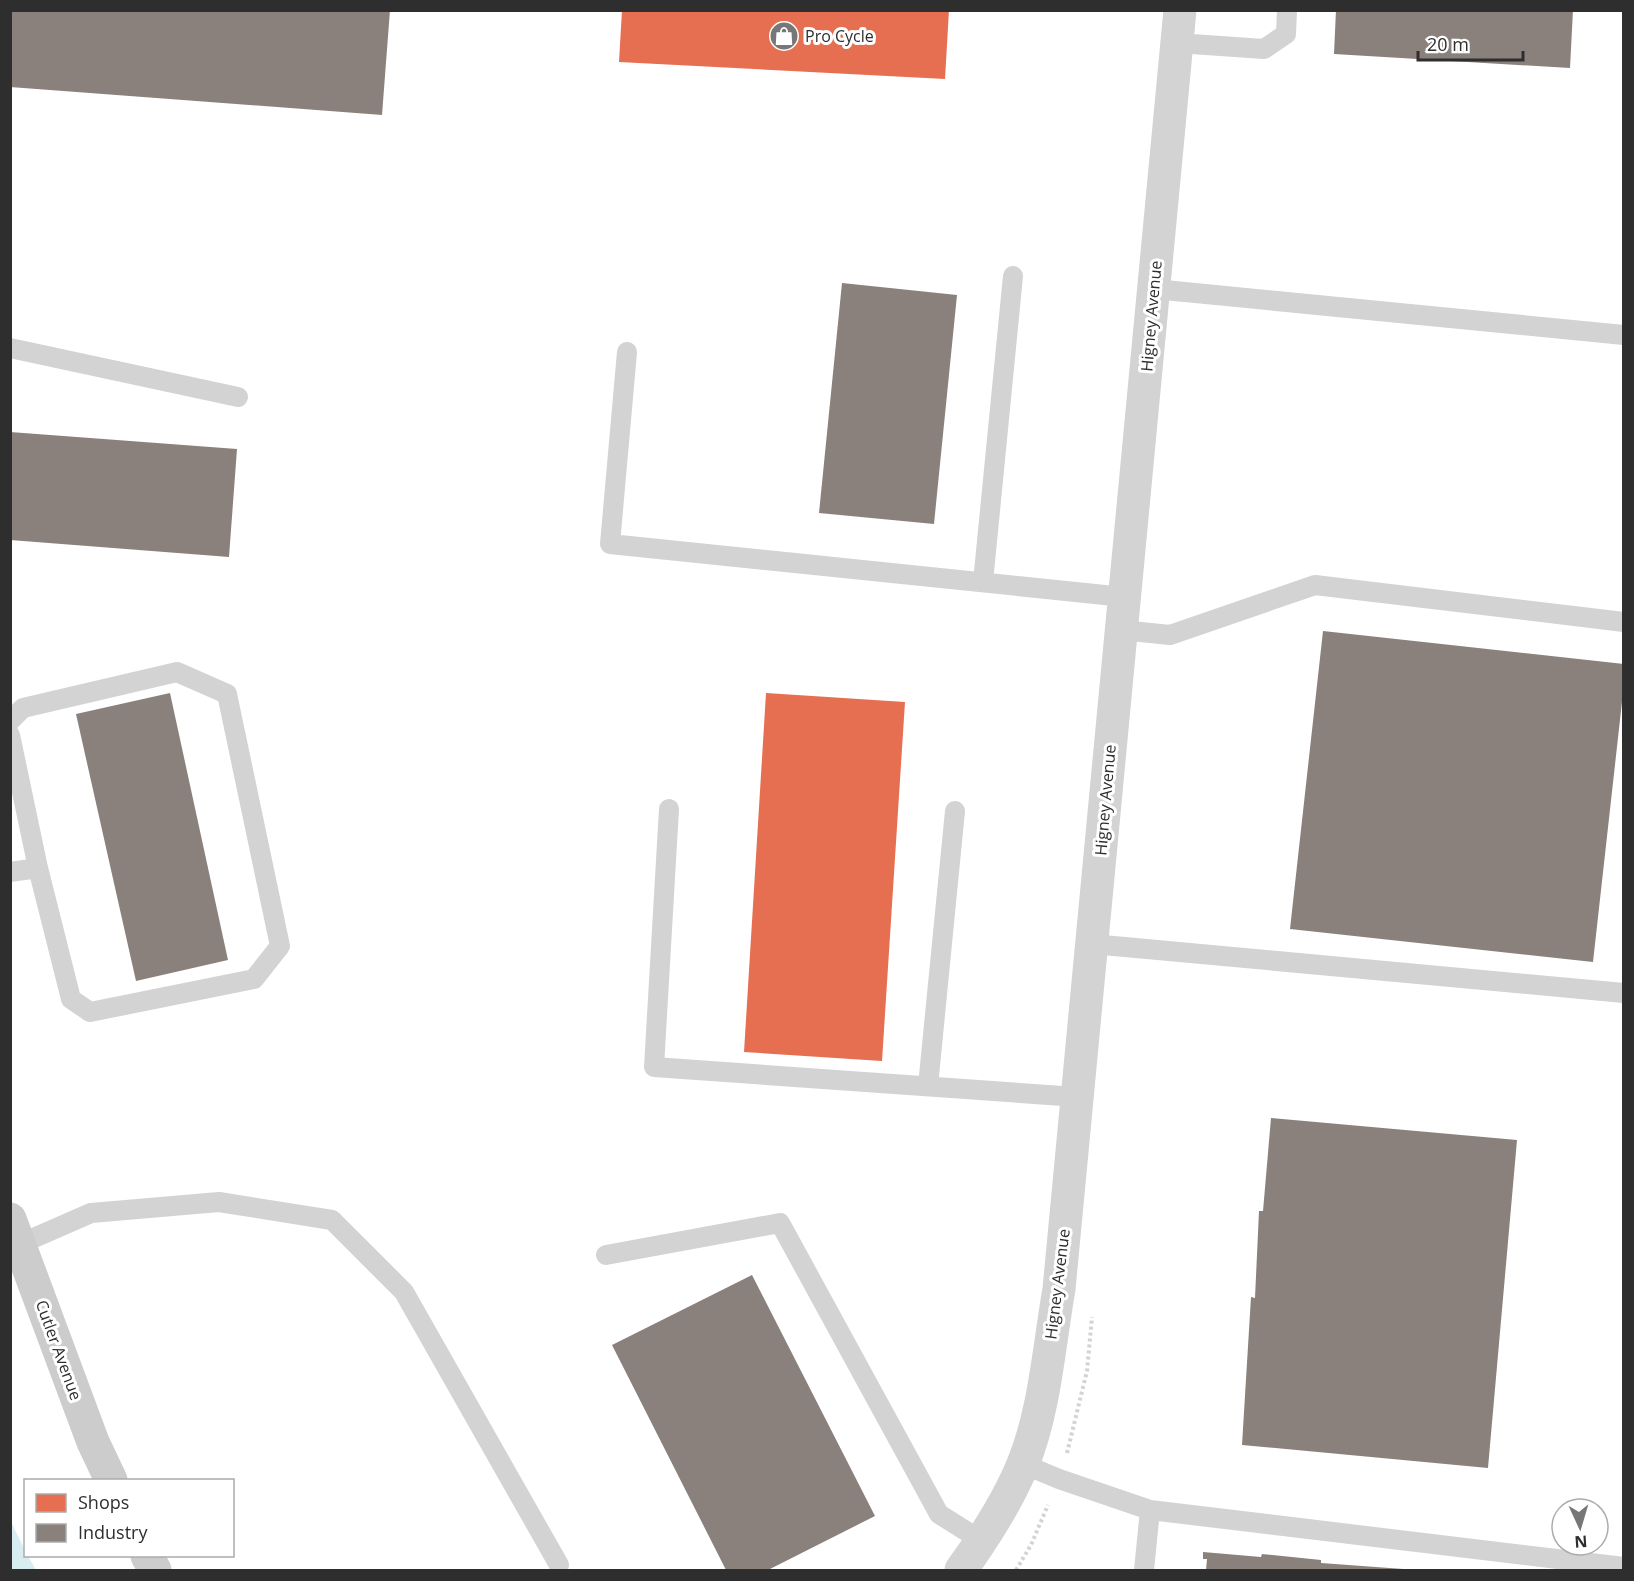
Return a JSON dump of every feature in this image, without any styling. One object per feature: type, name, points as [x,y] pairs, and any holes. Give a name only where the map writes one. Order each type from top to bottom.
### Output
[{"type":"street","name":"Higney Avenue","points":[[961,1570],[982,1541],[1023,1464],[1036,1420],[1059,1289],[1180,10]]},
{"type":"street","name":"Cutler Avenue","points":[[15,1231],[93,1442],[111,1479]]},
{"type":"lane","points":[[1177,43],[1264,49],[1286,34],[1287,10]]},
{"type":"lane","points":[[983,582],[1013,276]]},
{"type":"lane","points":[[1154,289],[1623,335]]},
{"type":"lane","points":[[10,348],[238,397]]},
{"type":"lane","points":[[627,352],[610,544],[1124,597]]},
{"type":"lane","points":[[1121,630],[1170,635],[1315,585],[1623,622]]},
{"type":"lane","points":[[10,721],[22,708],[177,672],[227,694],[280,946],[255,980],[90,1012],[71,999],[38,868],[10,735]]},
{"type":"lane","points":[[669,809],[654,1067],[1077,1097]]},
{"type":"lane","points":[[928,1086],[955,811]]},
{"type":"lane","points":[[10,872],[38,868]]},
{"type":"lane","points":[[1092,944],[1623,993]]},
{"type":"lane","points":[[15,1231],[91,1213],[219,1202],[332,1220],[404,1292],[559,1565]]},
{"type":"lane","points":[[606,1255],[780,1223],[939,1514],[982,1541]]},
{"type":"lane","points":[[1023,1464],[1059,1479],[1150,1510],[1623,1567]]},
{"type":"lane","points":[[1144,1570],[1150,1510]]},
{"type":"shaded area","points":[[11,1522],[24,1548],[24,1557],[29,1557],[36,1570],[11,1570]]},
{"type":"building: Shops","name":"Pro Cycle","points":[[622,10],[949,10],[945,79],[619,62]]},
{"type":"building: Shops","points":[[766,693],[905,702],[882,1061],[744,1052]]},
{"type":"building: Industry","points":[[10,10],[390,10],[382,115],[10,87]]},
{"type":"building: Industry","points":[[1336,10],[1573,10],[1570,68],[1334,54]]},
{"type":"building: Industry","points":[[842,283],[957,295],[934,524],[819,513]]},
{"type":"building: Industry","points":[[10,432],[237,449],[229,557],[10,540]]},
{"type":"building: Industry","points":[[1323,631],[1624,664],[1624,684],[1593,962],[1290,929]]},
{"type":"building: Industry","points":[[170,693],[228,960],[136,981],[76,714]]},
{"type":"building: Industry","points":[[1271,1118],[1517,1140],[1488,1468],[1242,1445],[1251,1297],[1255,1298],[1259,1211],[1263,1211]]},
{"type":"building: Industry","points":[[752,1275],[875,1516],[768,1570],[726,1570],[612,1345]]},
{"type":"building: Industry","points":[[1203,1552],[1261,1557],[1262,1554],[1321,1560],[1321,1563],[1417,1570],[1206,1570],[1207,1559],[1203,1559]]},
{"type":"place","name":"Pro Cycle","points":[[784,36]]}]
